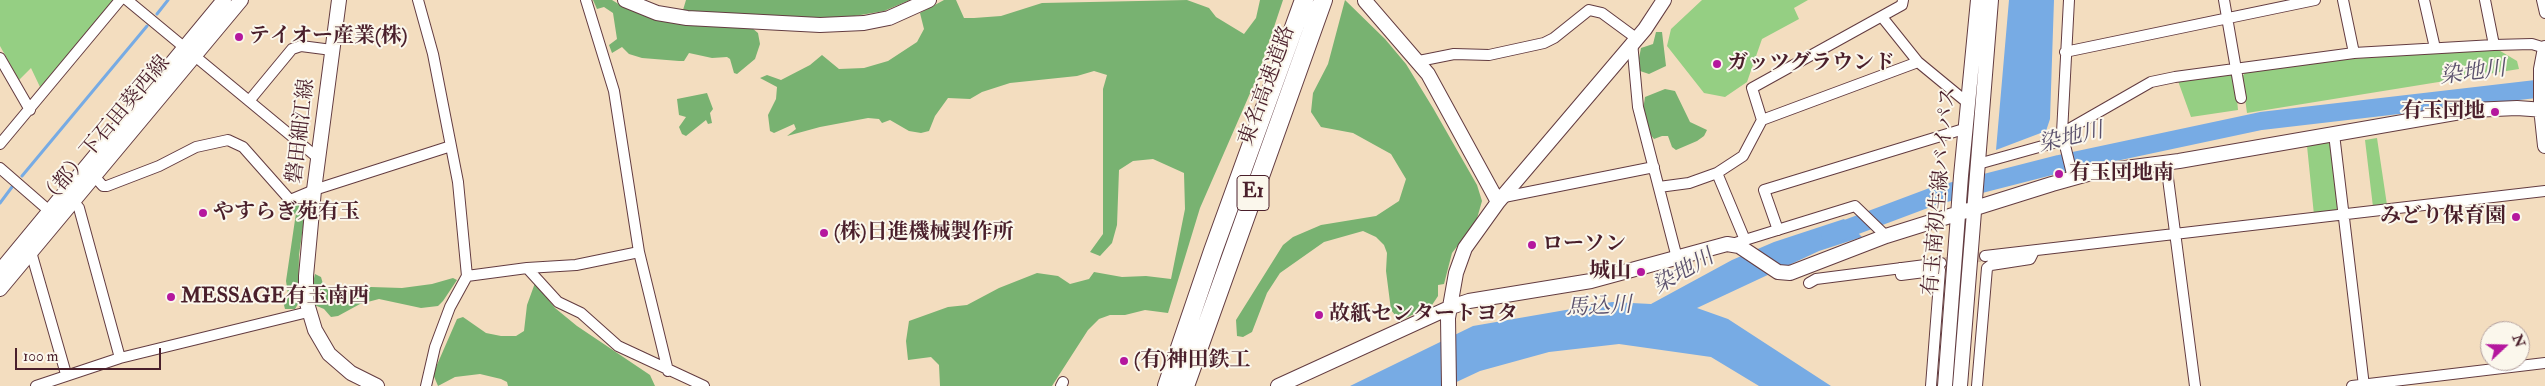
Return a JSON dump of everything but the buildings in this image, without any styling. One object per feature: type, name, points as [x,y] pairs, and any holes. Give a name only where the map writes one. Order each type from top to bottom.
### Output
[{"type":"highway","points":[[1287,49],[1300,0]]},
{"type":"highway","name":"東名高速道路","points":[[1168,386],[1213,252],[1304,0]]},
{"type":"highway","name":"東名高速道路","points":[[1185,386],[1324,0]]},
{"type":"street","points":[[0,144],[120,0]]},
{"type":"street","points":[[127,0],[318,158]]},
{"type":"street","name":"（都）下石田葵西線","points":[[70,197],[94,176],[190,52],[224,0]]},
{"type":"street","name":"（都）下石田葵西線","points":[[0,271],[70,197],[190,52],[241,0]]},
{"type":"street","name":"磐田細江線","points":[[339,0],[314,190],[306,276],[308,312],[318,337],[329,354],[351,373],[377,386]]},
{"type":"street","points":[[418,0],[433,54],[462,210],[467,276],[450,306],[435,347],[426,386]]},
{"type":"street","points":[[586,0],[614,91],[639,252],[668,371]]},
{"type":"street","points":[[625,0],[657,13],[687,18],[820,25],[864,23],[889,18],[929,0]]},
{"type":"street","points":[[1449,386],[1449,313],[1458,262],[1501,200],[1655,16],[1664,0]]},
{"type":"street","points":[[1762,120],[1752,88],[1882,17],[1902,5],[1903,0]]},
{"type":"street","name":"有玉南初生線バイパス","points":[[1945,386],[1958,210],[1978,0]]},
{"type":"street","name":"有玉南初生線バイパス","points":[[1960,386],[1991,0]]},
{"type":"street","points":[[2069,0],[2065,52],[2063,136],[2072,176]]},
{"type":"street","points":[[2224,0],[2241,98]]},
{"type":"street","points":[[2065,52],[2315,0]]},
{"type":"street","points":[[2343,0],[2354,53]]},
{"type":"street","points":[[2424,0],[2435,48]]},
{"type":"street","points":[[2485,0],[2494,45]]},
{"type":"street","points":[[2542,0],[2545,14]]},
{"type":"street","points":[[1365,1],[1419,61],[1501,200]]},
{"type":"street","points":[[1419,61],[1454,54],[1489,56],[1544,43],[1554,38],[1589,10],[1602,13],[1634,40],[1638,108],[1677,258]]},
{"type":"street","points":[[1882,17],[1918,62],[1968,104]]},
{"type":"street","points":[[1978,167],[2063,136],[2151,82],[2237,67],[2354,53],[2494,45],[2532,44],[2545,48],[2540,69],[2545,146]]},
{"type":"street","points":[[249,101],[292,49],[301,46],[332,50]]},
{"type":"street","points":[[0,58],[30,110]]},
{"type":"street","points":[[1659,187],[1689,183],[1717,173],[1743,156],[1762,120],[1918,62]]},
{"type":"street","points":[[1717,173],[1740,245],[1778,272],[1798,271],[1958,210],[2072,176],[2166,163],[2472,110],[2542,105]]},
{"type":"street","points":[[1778,230],[1764,190],[1967,128]]},
{"type":"street","points":[[2334,134],[2364,385]]},
{"type":"street","points":[[94,176],[103,186],[107,186],[159,166],[196,147],[228,140],[243,147],[287,198],[294,199],[314,190],[450,146]]},
{"type":"street","points":[[2166,163],[2195,386]]},
{"type":"street","points":[[1501,200],[1654,167]]},
{"type":"street","points":[[0,168],[54,215]]},
{"type":"street","points":[[1984,256],[2034,252],[2545,191]]},
{"type":"street","points":[[70,197],[79,208],[120,358]]},
{"type":"street","points":[[1278,386],[1449,313],[1469,302],[1591,281],[1677,258],[1740,245],[1778,230],[1855,206],[1886,236]]},
{"type":"street","name":"（都）下石田葵西線","points":[[0,289],[31,252],[54,215]]},
{"type":"street","points":[[31,252],[66,374]]},
{"type":"street","points":[[467,276],[527,268],[576,265],[639,252]]},
{"type":"street","points":[[1977,386],[1988,268],[1991,265],[2030,259],[2034,252]]},
{"type":"street","points":[[1809,283],[1816,279],[1941,262]]},
{"type":"street","points":[[527,268],[558,302],[588,318],[618,346],[668,371],[704,386]]},
{"type":"street","points":[[1900,268],[1900,275],[1940,270],[1931,386]]},
{"type":"street","points":[[36,386],[66,374],[120,358],[308,312]]},
{"type":"street","points":[[2352,386],[2545,363]]},
{"type":"green space","points":[[0,0],[115,0],[40,87],[31,68],[19,80],[0,46]]},
{"type":"green space","points":[[593,0],[612,0],[625,8],[686,24],[752,28],[758,33],[760,44],[755,59],[737,74],[734,73],[730,59],[727,57],[712,58],[689,53],[684,61],[642,58],[629,54],[622,47],[612,53],[609,45],[617,39],[613,13],[604,7],[597,9]]},
{"type":"green space","points":[[686,0],[910,0],[884,11],[837,19],[688,13],[683,10]]},
{"type":"green space","points":[[944,0],[956,0],[964,18],[974,18],[1001,16],[1042,3],[1187,0],[1209,8],[1216,17],[1244,34],[1256,18],[1260,0],[1283,0],[1258,75],[1200,208],[1168,313],[1145,310],[1125,315],[1110,315],[1099,319],[1088,330],[1052,386],[940,386],[939,365],[931,357],[908,360],[906,341],[909,321],[948,307],[967,305],[999,288],[1037,273],[1058,276],[1070,284],[1089,279],[1094,272],[1122,277],[1146,276],[1171,279],[1185,209],[1184,173],[1153,159],[1133,161],[1119,170],[1117,225],[1112,243],[1100,256],[1090,252],[1103,234],[1103,89],[1107,75],[1094,71],[1077,76],[1010,83],[982,92],[970,99],[948,98],[935,116],[929,131],[921,133],[909,131],[890,120],[882,123],[879,119],[868,118],[820,127],[787,136],[796,129],[794,124],[774,133],[770,131],[768,115],[776,99],[777,87],[760,78],[767,75],[781,80],[810,65],[822,55],[839,69],[864,68],[888,61],[917,42],[924,29],[920,13]]},
{"type":"green space","points":[[1345,0],[1385,39],[1406,64],[1433,108],[1477,185],[1482,201],[1476,222],[1452,253],[1444,284],[1438,285],[1438,296],[1432,305],[1400,321],[1391,310],[1386,271],[1387,253],[1384,245],[1376,237],[1363,231],[1324,242],[1280,273],[1267,293],[1252,332],[1243,337],[1237,336],[1236,320],[1283,245],[1293,237],[1321,225],[1376,216],[1399,201],[1406,179],[1391,154],[1353,133],[1321,127],[1311,112],[1313,93],[1328,64]]},
{"type":"green space","name":"ガッツグラウンド","points":[[1702,0],[1808,0],[1794,8],[1799,19],[1762,39],[1747,82],[1725,97],[1704,93],[1667,46],[1671,29]]},
{"type":"green space","points":[[1656,32],[1662,32],[1666,66],[1649,74],[1640,71],[1639,58],[1641,48],[1653,44]]},
{"type":"green space","points":[[2497,49],[2517,61],[2519,69],[2247,113],[2242,77],[2246,71],[2351,59]]},
{"type":"green space","points":[[2232,72],[2235,77],[2238,110],[2191,117],[2178,81]]},
{"type":"green space","points":[[1665,89],[1675,91],[1690,122],[1707,130],[1704,136],[1697,141],[1676,150],[1672,147],[1668,136],[1654,139],[1650,134],[1643,110],[1645,97]]},
{"type":"green space","points":[[707,93],[713,109],[710,113],[712,123],[708,124],[706,120],[686,136],[682,134],[679,127],[686,117],[679,115],[677,99]]},
{"type":"green space","points":[[2377,138],[2387,205],[2373,207],[2365,140]]},
{"type":"green space","points":[[2328,142],[2330,145],[2338,210],[2335,213],[2314,215],[2307,146]]},
{"type":"green space","points":[[300,204],[306,206],[299,255],[298,304],[295,309],[285,309],[283,301],[288,294],[286,281],[296,213],[289,218],[281,216],[286,210]]},
{"type":"green space","points":[[315,274],[321,277],[323,284],[337,293],[371,287],[402,288],[432,284],[453,278],[457,280],[438,306],[421,308],[379,299],[360,304],[338,316],[331,317],[324,309],[312,304],[311,291]]},
{"type":"green space","points":[[535,283],[555,308],[577,326],[650,375],[655,386],[508,386],[507,382],[501,379],[480,374],[455,377],[438,386],[433,374],[457,319],[463,317],[486,333],[516,336],[524,331],[527,305]]},
{"type":"water","points":[[2009,0],[2054,0],[2050,119],[2046,131],[1996,150]]},
{"type":"water","name":"馬込川","points":[[1844,219],[1862,237],[1819,251],[1697,308],[1728,319],[1831,386],[1759,386],[1711,357],[1619,344],[1549,352],[1480,371],[1448,386],[1350,386],[1473,326],[1612,302],[1651,304],[1732,260],[1774,242]]},
{"type":"waterway","points":[[157,14],[168,0]]},
{"type":"waterway","points":[[22,176],[147,26]]},
{"type":"waterway","name":"染地川","points":[[1830,235],[1934,196],[2059,164],[2261,121],[2545,88]]},
{"type":"waterway","points":[[0,203],[12,187]]},
{"type":"tunnel","points":[[1941,263],[1985,256]]},
{"type":"place","name":"テイオー産業(株)","points":[[239,37]]},
{"type":"place","name":"ガッツグラウンド","points":[[1717,64]]},
{"type":"place","name":"有玉団地","points":[[2495,112]]},
{"type":"place","name":"有玉団地南","points":[[2059,174]]},
{"type":"place","name":"やすらぎ苑有玉","points":[[203,213]]},
{"type":"place","name":"みどり保育園","points":[[2516,217]]},
{"type":"place","name":"(株)日進機械製作所","points":[[824,233]]},
{"type":"place","name":"ローソン","points":[[1532,245]]},
{"type":"place","name":"城山","points":[[1641,272]]},
{"type":"place","name":"MESSAGE有玉南西","points":[[171,297]]},
{"type":"place","name":"故紙センタートヨタ","points":[[1319,315]]},
{"type":"place","name":"(有)神田鉄工","points":[[1124,361]]}]
